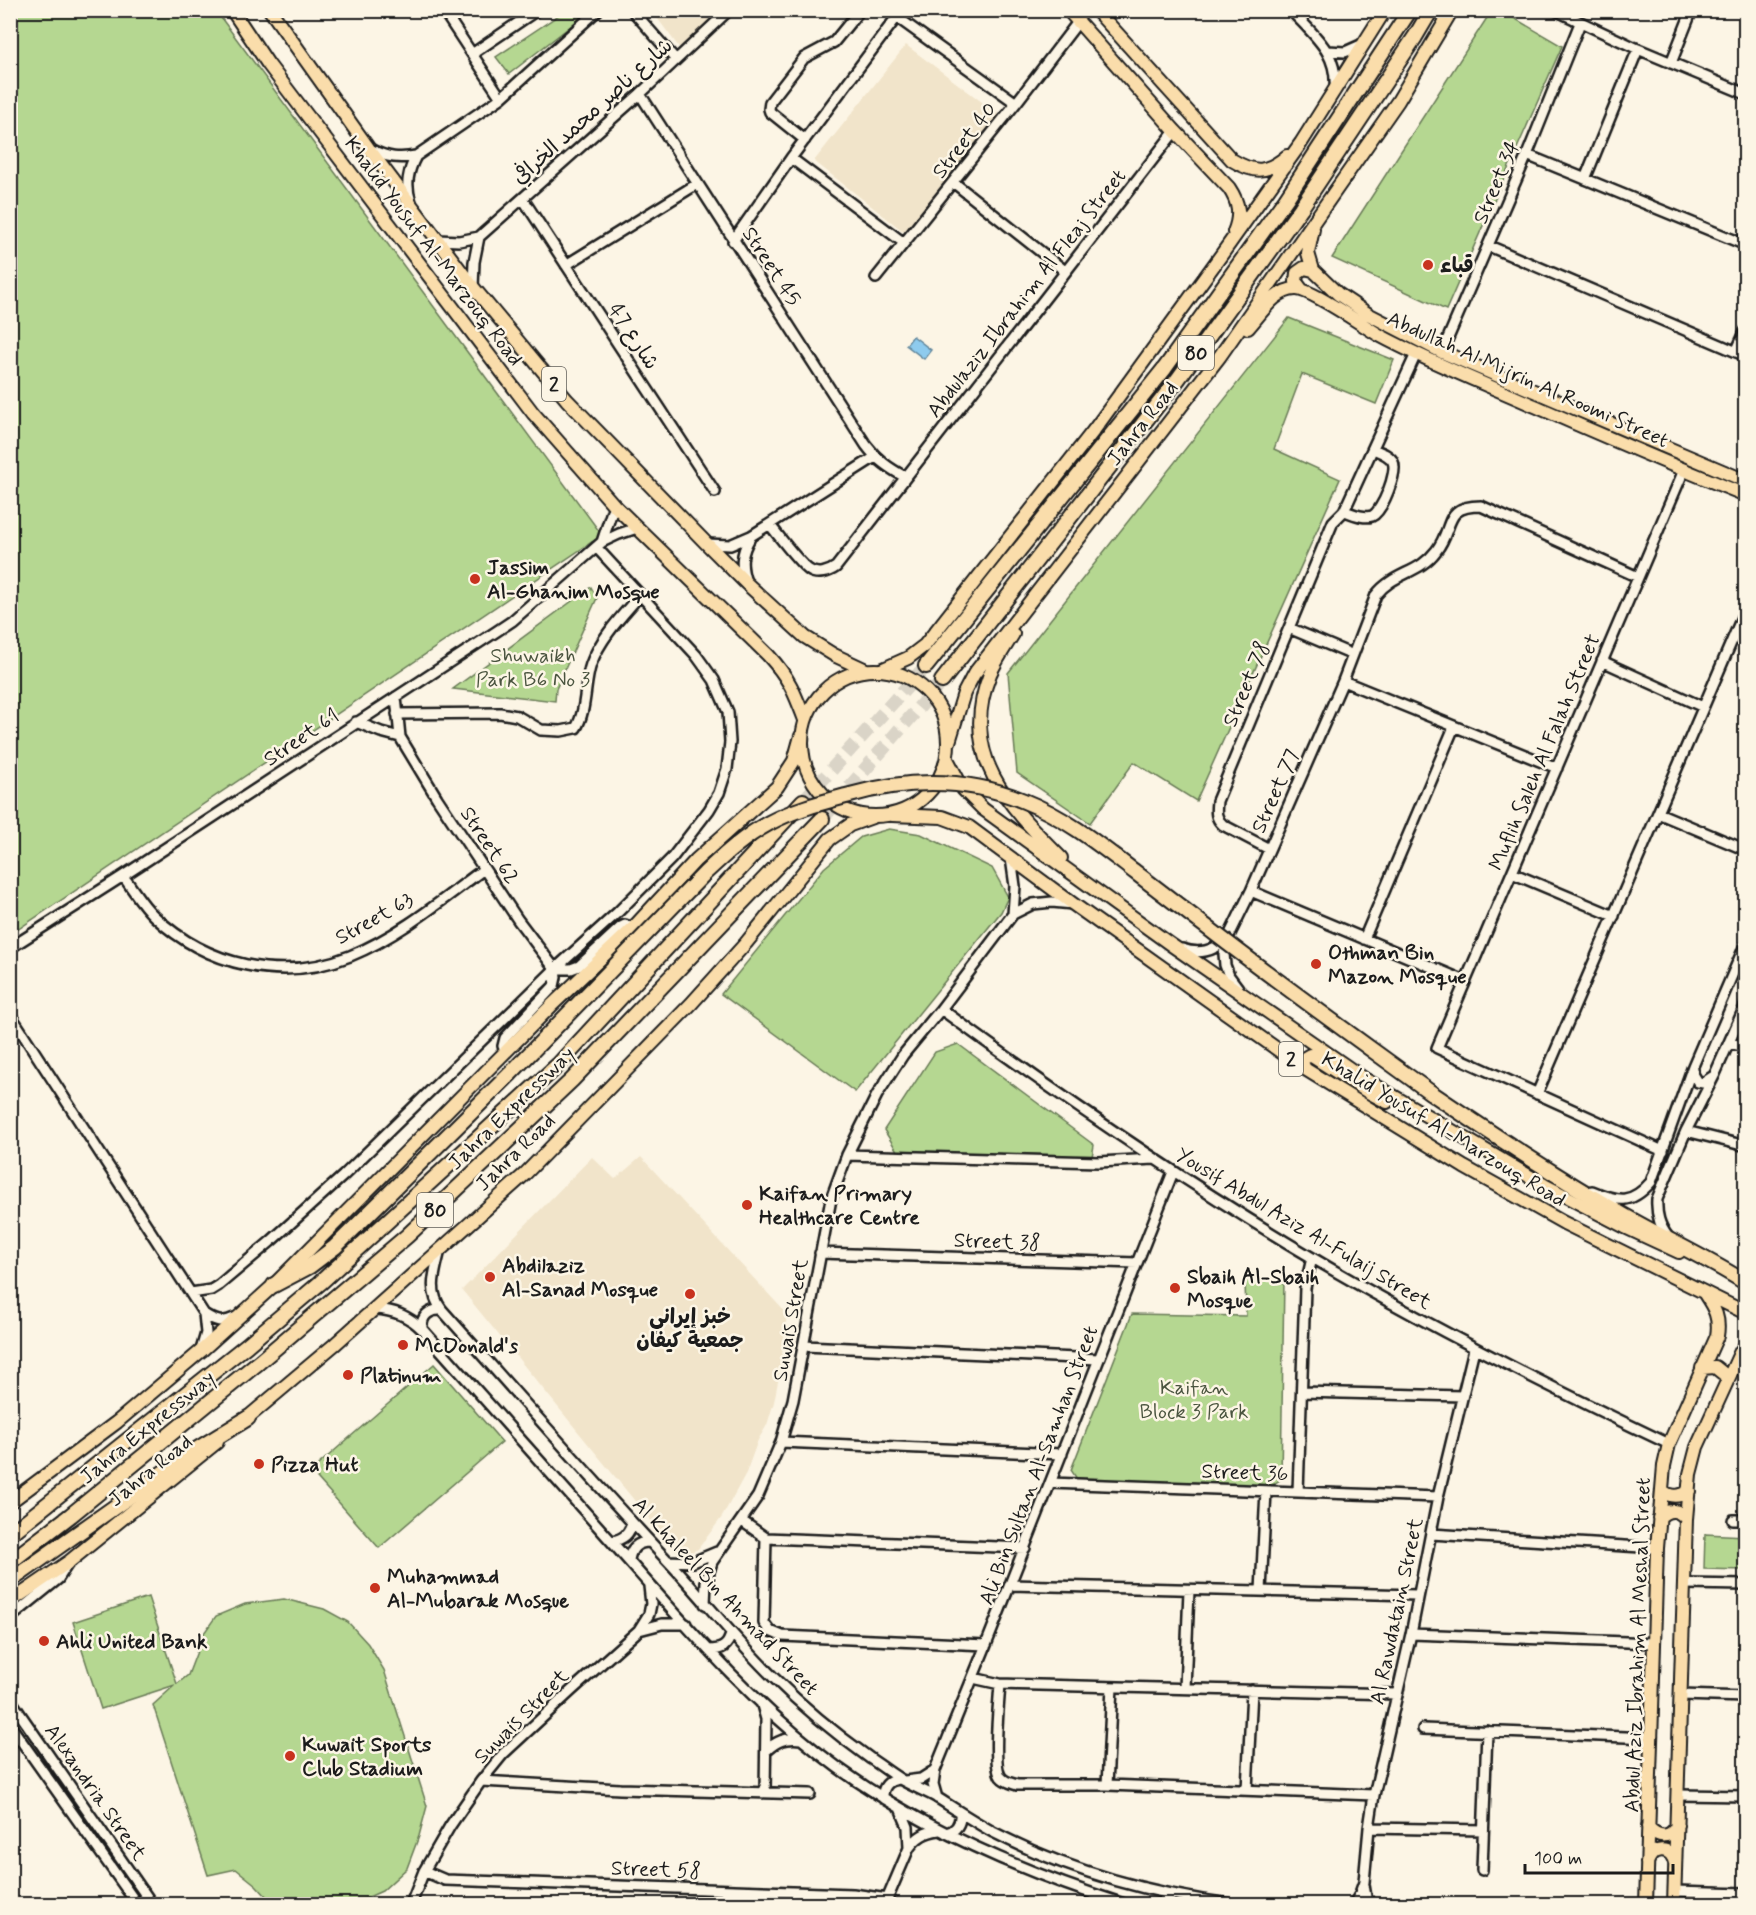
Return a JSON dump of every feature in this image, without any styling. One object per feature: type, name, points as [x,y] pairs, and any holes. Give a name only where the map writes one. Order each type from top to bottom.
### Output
[{"type":"highway","name":"Jahra Road","points":[[927,666],[1165,368],[1286,199],[1410,10]]},
{"type":"highway","name":"Jahra Road","points":[[942,681],[1178,379],[1301,208],[1431,10]]},
{"type":"highway","points":[[274,1285],[310,1266],[335,1247],[510,1074],[705,873],[736,845],[767,824],[803,809],[874,788],[911,783],[950,784],[993,791],[1025,801],[1066,822],[1106,849],[1291,991],[1430,1092],[1552,1173],[1613,1210],[1708,1259],[1744,1282]]},
{"type":"highway","name":"Jahra Expressway","points":[[10,1534],[247,1345],[320,1282],[558,1065],[803,801]]},
{"type":"highway","name":"Jahra Expressway","points":[[10,1562],[250,1369],[407,1236],[572,1080],[822,819]]},
{"type":"highway","points":[[10,1581],[191,1453],[248,1418]]},
{"type":"main road","name":"Khalid Yousuf Al-Marzouq Road","points":[[232,10],[268,64],[533,413],[614,505],[784,673],[794,690],[805,720]]},
{"type":"main road","name":"Khalid Yousuf Al-Marzouq Road","points":[[270,10],[369,149],[473,287],[567,400],[746,583],[806,637],[834,655],[866,670]]},
{"type":"main road","points":[[1068,10],[1175,131],[1218,175],[1235,197],[1239,208],[1239,218],[1222,254]]},
{"type":"main road","points":[[1096,10],[1232,160],[1235,165],[1232,174],[1222,177],[1218,175]]},
{"type":"main road","name":"Jahra Road","points":[[880,670],[908,658],[925,645],[1094,430],[1301,143],[1385,10]]},
{"type":"main road","name":"Jahra Road","points":[[949,742],[964,693],[974,674],[1220,356],[1398,101],[1452,10]]},
{"type":"main road","points":[[1232,160],[1243,167],[1261,170],[1278,164],[1301,143]]},
{"type":"main road","points":[[1302,290],[1296,282],[1297,273],[1304,268],[1312,270],[1308,253],[1315,222]]},
{"type":"main road","name":"Abdullah Al Mijrin Al Roomi Street","points":[[1312,270],[1356,307],[1407,336],[1746,481]]},
{"type":"main road","points":[[1220,356],[1277,296],[1291,290],[1302,290]]},
{"type":"main road","name":"Abdullah Al Mijrin Al Roomi Street","points":[[1302,290],[1416,354],[1746,495]]},
{"type":"main road","points":[[1040,590],[991,674],[982,705],[982,742],[992,775],[1010,805],[1030,828],[1090,886]]},
{"type":"main road","points":[[10,1502],[117,1422],[242,1315],[633,928],[696,860],[777,787],[794,761],[805,720],[812,705],[829,686],[850,674],[866,670],[880,670],[910,678],[934,698],[947,726],[949,742],[942,774],[922,800],[908,809],[875,816],[855,814],[836,806],[820,793],[809,776],[802,756],[801,736]]},
{"type":"main road","name":"Khalid Yousuf Al-Marzouq Road","points":[[947,759],[959,782],[978,805],[1246,998],[1366,1080],[1544,1185],[1615,1222],[1744,1282]]},
{"type":"main road","name":"Khalid Yousuf Al-Marzouq Road","points":[[892,814],[934,816],[957,821],[976,831],[1073,904],[1305,1069],[1464,1167],[1575,1228],[1746,1313]]},
{"type":"main road","name":"Jahra Road","points":[[10,1602],[70,1561],[248,1418],[375,1309],[525,1173],[691,1004],[746,943],[830,839],[850,825],[875,816]]},
{"type":"main road","points":[[1305,1069],[1303,1059],[1310,1054],[1368,1092],[1396,1107],[1436,1122]]},
{"type":"main road","name":"Abdul Aziz Ibrahim Al Meshal Street","points":[[1646,1905],[1659,1518],[1664,1466],[1669,1444],[1717,1336],[1719,1325],[1716,1310],[1704,1293]]},
{"type":"main road","points":[[1674,1905],[1686,1519],[1692,1463],[1727,1381],[1746,1345]]},
{"type":"main road","points":[[1702,1368],[1715,1367],[1725,1375],[1727,1381]]},
{"type":"main road","points":[[1662,1490],[1675,1496],[1689,1491]]},
{"type":"main road","points":[[1659,1518],[1673,1510],[1686,1519]]},
{"type":"main road","points":[[1648,1827],[1658,1835],[1664,1836],[1674,1830],[1677,1825]]},
{"type":"main road","points":[[1647,1863],[1649,1856],[1655,1851],[1662,1850],[1674,1857],[1675,1864]]},
{"type":"street","points":[[443,10],[501,98]]},
{"type":"street","points":[[472,54],[537,10]]},
{"type":"street","points":[[369,149],[392,158],[416,156],[501,98],[598,10]]},
{"type":"street","points":[[632,10],[676,60]]},
{"type":"street","name":"شارع ناصر محمد الخرافي","points":[[479,237],[640,94],[729,10]]},
{"type":"street","points":[[805,140],[770,112],[770,102],[796,66],[804,58],[834,42],[860,10]]},
{"type":"street","points":[[886,10],[899,14],[1016,103]]},
{"type":"street","points":[[1292,10],[1328,51],[1335,75],[1335,91]]},
{"type":"street","points":[[1554,10],[1638,49],[1746,94]]},
{"type":"street","points":[[1671,63],[1692,10]]},
{"type":"street","points":[[734,241],[791,158],[899,14]]},
{"type":"street","name":"Street 40","points":[[876,278],[1078,22]]},
{"type":"street","name":"Street 34","points":[[1443,352],[1527,155],[1580,23]]},
{"type":"street","points":[[1328,51],[1353,50],[1366,41]]},
{"type":"street","points":[[1585,179],[1638,49]]},
{"type":"street","name":"Street 45","points":[[640,94],[875,457]]},
{"type":"street","name":"Abdulaziz Ibrahim Al Fleaj Street","points":[[770,525],[808,570],[814,573],[828,572],[843,561],[905,477],[1175,131]]},
{"type":"street","points":[[1527,155],[1746,245]]},
{"type":"street","points":[[412,205],[407,180],[416,156]]},
{"type":"street","points":[[791,158],[903,243]]},
{"type":"street","points":[[953,182],[1065,271]]},
{"type":"street","points":[[566,265],[697,184]]},
{"type":"street","name":"شارع 47","points":[[523,199],[715,492]]},
{"type":"street","points":[[438,240],[459,242],[479,237],[474,262],[473,287]]},
{"type":"street","points":[[1489,246],[1741,354],[1746,330]]},
{"type":"street","name":"Street 78","points":[[1269,849],[1223,825],[1218,820],[1217,801],[1334,522],[1344,511],[1416,354]]},
{"type":"street","points":[[1344,511],[1367,517],[1378,512],[1394,477],[1395,469],[1389,457],[1373,449]]},
{"type":"street","points":[[707,544],[730,544],[752,536],[875,457],[905,477]]},
{"type":"street","name":"Muflih Saleh Al Falah Street","points":[[1537,1094],[1437,1048],[1684,470]]},
{"type":"street","points":[[191,1293],[211,1290],[219,1285],[343,1176],[672,858],[709,810],[719,793],[727,770],[730,742],[728,712],[714,680],[696,655],[640,595],[599,545],[614,505]]},
{"type":"street","name":"Street 77","points":[[1246,998],[1227,971],[1224,954],[1227,940],[1251,891],[1343,681],[1376,595],[1383,585],[1421,566],[1429,559],[1437,550],[1456,512],[1464,507],[1481,506],[1638,577]]},
{"type":"street","name":"Street 61","points":[[10,948],[512,621],[599,545],[619,534],[637,528]]},
{"type":"street","points":[[746,583],[741,559],[752,536]]},
{"type":"street","points":[[397,714],[500,713],[517,716],[541,730],[561,731],[576,728],[580,720],[591,664],[609,631],[640,595]]},
{"type":"street","points":[[1663,1151],[1537,1094],[1746,608]]},
{"type":"street","points":[[1289,628],[1353,655]]},
{"type":"street","points":[[1602,661],[1703,707]]},
{"type":"street","points":[[1343,681],[1557,768]]},
{"type":"street","name":"Street 62","points":[[396,697],[400,737],[437,798],[518,920],[555,969]]},
{"type":"street","points":[[356,722],[400,737]]},
{"type":"street","points":[[1364,939],[1454,727]]},
{"type":"street","points":[[1658,813],[1746,850]]},
{"type":"street","points":[[1011,858],[1015,886],[1013,914]]},
{"type":"street","name":"Street 63","points":[[123,876],[153,915],[189,944],[212,955],[243,964],[286,970],[320,965],[350,956],[372,945],[400,929],[484,869]]},
{"type":"street","points":[[1512,873],[1614,916]]},
{"type":"street","points":[[1251,891],[1466,981]]},
{"type":"street","points":[[1013,914],[1033,904],[1052,902],[1073,904]]},
{"type":"street","name":"Suwais Street","points":[[705,1604],[708,1572],[717,1552],[742,1521],[758,1496],[781,1442],[793,1400],[831,1199],[847,1155],[876,1095],[903,1056],[1013,914]]},
{"type":"street","points":[[555,969],[574,968],[621,927],[626,925],[633,928]]},
{"type":"street","points":[[1170,944],[1191,952],[1203,952],[1214,949],[1227,940]]},
{"type":"street","points":[[1552,1173],[1617,1200],[1631,1199],[1651,1182],[1693,1066],[1746,943]]},
{"type":"street","points":[[506,1052],[503,1046],[506,1038],[554,986],[555,969]]},
{"type":"street","points":[[1671,1241],[1659,1221],[1656,1211],[1658,1199],[1686,1131],[1715,1074],[1746,1004]]},
{"type":"street","name":"Yousif Abdul Aziz Al-Fulaij Street","points":[[941,1009],[1045,1085],[1173,1172],[1311,1258],[1474,1348],[1561,1393],[1669,1444]]},
{"type":"street","points":[[10,1014],[204,1314],[206,1332],[201,1351]]},
{"type":"street","points":[[1729,1043],[1746,1047]]},
{"type":"street","points":[[1693,1066],[1692,1074],[1698,1082],[1708,1081],[1715,1074]]},
{"type":"street","points":[[1686,1131],[1746,1146]]},
{"type":"street","points":[[847,1155],[1099,1162],[1154,1159]]},
{"type":"street","name":"Ali Bin Sultan Al-Samhan Street","points":[[934,1770],[1025,1548],[1173,1172]]},
{"type":"street","name":"Al Khaleel Bin Ahmad Street","points":[[440,1250],[432,1284],[435,1299],[442,1310],[731,1634],[810,1712],[847,1742],[902,1780],[995,1833],[1074,1867],[1115,1880],[1173,1895],[1230,1905]]},
{"type":"street","name":"Street 38","points":[[820,1254],[1137,1263]]},
{"type":"street","points":[[1298,1492],[1305,1288],[1311,1258]]},
{"type":"street","points":[[375,1309],[401,1314],[422,1329],[709,1650],[802,1739],[883,1798],[942,1832],[986,1853],[1124,1905]]},
{"type":"street","points":[[422,1329],[422,1323],[427,1314],[431,1311],[442,1310]]},
{"type":"street","points":[[204,1314],[217,1322],[225,1322],[242,1315]]},
{"type":"street","points":[[804,1346],[1099,1359]]},
{"type":"street","name":"Al Rawdatain Street","points":[[1371,1905],[1366,1897],[1364,1882],[1374,1795],[1411,1634],[1438,1497],[1474,1348]]},
{"type":"street","points":[[1302,1392],[1462,1396]]},
{"type":"street","points":[[781,1442],[1062,1454]]},
{"type":"street","name":"Street 36","points":[[1050,1483],[1438,1497]]},
{"type":"street","points":[[1261,1592],[1266,1491]]},
{"type":"street","points":[[1733,1520],[1746,1520]]},
{"type":"street","points":[[742,1521],[766,1538],[1025,1548]]},
{"type":"street","points":[[611,1541],[626,1536],[632,1522]]},
{"type":"street","points":[[1431,1534],[1657,1548]]},
{"type":"street","points":[[766,1538],[764,1623],[770,1631],[782,1636],[986,1645]]},
{"type":"street","points":[[628,1561],[635,1547],[650,1542]]},
{"type":"street","points":[[668,1561],[693,1562],[717,1552]]},
{"type":"street","points":[[10,1618],[58,1579],[70,1561]]},
{"type":"street","points":[[1685,1584],[1746,1585]]},
{"type":"street","name":"Suwais Street","points":[[411,1905],[424,1871],[450,1826],[503,1754],[639,1630],[649,1614],[651,1594],[649,1585]]},
{"type":"street","points":[[1010,1585],[1417,1595]]},
{"type":"street","points":[[1185,1688],[1189,1590]]},
{"type":"street","points":[[639,1630],[662,1624],[686,1624]]},
{"type":"street","points":[[709,1650],[724,1647],[731,1634]]},
{"type":"street","points":[[1411,1634],[1654,1643]]},
{"type":"street","points":[[973,1678],[1000,1684],[1396,1694]]},
{"type":"street","points":[[1000,1684],[996,1763],[1001,1777],[1008,1783],[1374,1795]]},
{"type":"street","points":[[1107,1785],[1112,1687]]},
{"type":"street","points":[[1247,1791],[1252,1690]]},
{"type":"street","points":[[1681,1695],[1746,1697]]},
{"type":"street","name":"Alexandria Street","points":[[10,1699],[152,1905]]},
{"type":"street","points":[[762,1703],[766,1719],[765,1792]]},
{"type":"street","name":"Alexandria Street","points":[[10,1725],[137,1905]]},
{"type":"street","points":[[1423,1729],[1651,1738]]},
{"type":"street","points":[[1482,1870],[1487,1731]]},
{"type":"street","points":[[766,1751],[773,1744],[782,1740],[802,1739]]},
{"type":"street","points":[[883,1798],[886,1784],[895,1779],[921,1779],[934,1770]]},
{"type":"street","points":[[934,1770],[933,1784],[937,1798]]},
{"type":"street","points":[[481,1781],[810,1794]]},
{"type":"street","points":[[1678,1795],[1746,1796]]},
{"type":"street","points":[[900,1808],[908,1827],[909,1848]]},
{"type":"street","points":[[886,1902],[914,1841],[921,1835],[956,1829],[960,1814]]},
{"type":"street","points":[[1369,1828],[1483,1830]]},
{"type":"street","name":"Street 58","points":[[424,1871],[445,1880],[853,1894],[886,1902]]},
{"type":"street","name":"Al Rawdatain Street","points":[[1354,1905],[1364,1882]]},
{"type":"street","points":[[1674,1891],[1746,1893]]},
{"type":"street","points":[[1162,1905],[1164,1900],[1173,1895]]},
{"type":"shaded area","points":[[652,11],[723,11],[681,50]]},
{"type":"shaded area","points":[[906,45],[1002,117],[908,235],[814,161]]},
{"type":"shaded area","points":[[592,1157],[615,1179],[641,1157],[787,1314],[780,1371],[767,1425],[758,1440],[746,1473],[722,1517],[698,1549],[689,1553],[675,1550],[462,1290]]},
{"type":"green space","points":[[1492,10],[1502,11],[1562,46],[1446,310],[1332,258]]},
{"type":"green space","points":[[11,11],[216,11],[602,535],[11,934]]},
{"type":"green space","points":[[565,11],[590,11],[509,74],[496,57]]},
{"type":"green space","points":[[1289,318],[1394,360],[1376,404],[1302,374],[1274,449],[1340,479],[1196,801],[1134,762],[1090,823],[1017,773],[1008,673]]},
{"type":"green space","name":"Shuwaikh Park B6 No 3","points":[[591,587],[597,598],[556,689],[555,701],[453,689]]},
{"type":"green space","points":[[889,829],[921,834],[992,868],[1008,897],[1001,912],[855,1092],[721,994],[824,868],[861,837]]},
{"type":"green space","points":[[958,1044],[1094,1145],[1092,1157],[899,1154],[884,1130],[935,1052]]},
{"type":"green space","name":"Kaifan Block 3 Park","points":[[1284,1279],[1281,1479],[1271,1486],[1077,1479],[1071,1470],[1132,1314],[1246,1316],[1245,1280]]},
{"type":"green space","points":[[434,1364],[502,1442],[379,1548],[311,1471]]},
{"type":"green space","points":[[1705,1534],[1745,1536],[1745,1570],[1704,1569]]},
{"type":"green space","name":"Kuwait Sports Club Stadium","points":[[148,1597],[177,1684],[188,1675],[204,1633],[216,1616],[245,1604],[284,1599],[324,1609],[348,1622],[368,1644],[384,1670],[427,1806],[407,1868],[382,1891],[353,1904],[293,1904],[268,1898],[236,1869],[208,1875],[153,1705],[175,1685],[101,1709],[73,1622]]},
{"type":"water","points":[[913,336],[931,350],[924,359],[906,345]]},
{"type":"tunnel","points":[[803,801],[926,666]]},
{"type":"tunnel","points":[[822,819],[942,681]]},
{"type":"place","name":"قباء","points":[[1428,265]]},
{"type":"place","name":"Jassim Al-Ghanim Mosque","points":[[475,579]]},
{"type":"place","name":"Othman Bin Mazon Mosque","points":[[1316,964]]},
{"type":"place","name":"Kaifan Primary Healthcare Centre","points":[[747,1205]]},
{"type":"place","name":"Abdilaziz Al-Sanad Mosque","points":[[490,1277]]},
{"type":"place","name":"Sbaih Al-Sbaih Mosque","points":[[1175,1288]]},
{"type":"place","name":"خبز إيراني جمعية كيفان","points":[[690,1294]]},
{"type":"place","name":"McDonald's","points":[[403,1345]]},
{"type":"place","name":"Platinum","points":[[348,1375]]},
{"type":"place","name":"Pizza Hut","points":[[259,1464]]},
{"type":"place","name":"Muhammad Al-Mubarak Mosque","points":[[375,1588]]},
{"type":"place","name":"Ahli United Bank","points":[[44,1641]]},
{"type":"place","name":"Kuwait Sports Club Stadium","points":[[290,1756]]}]
